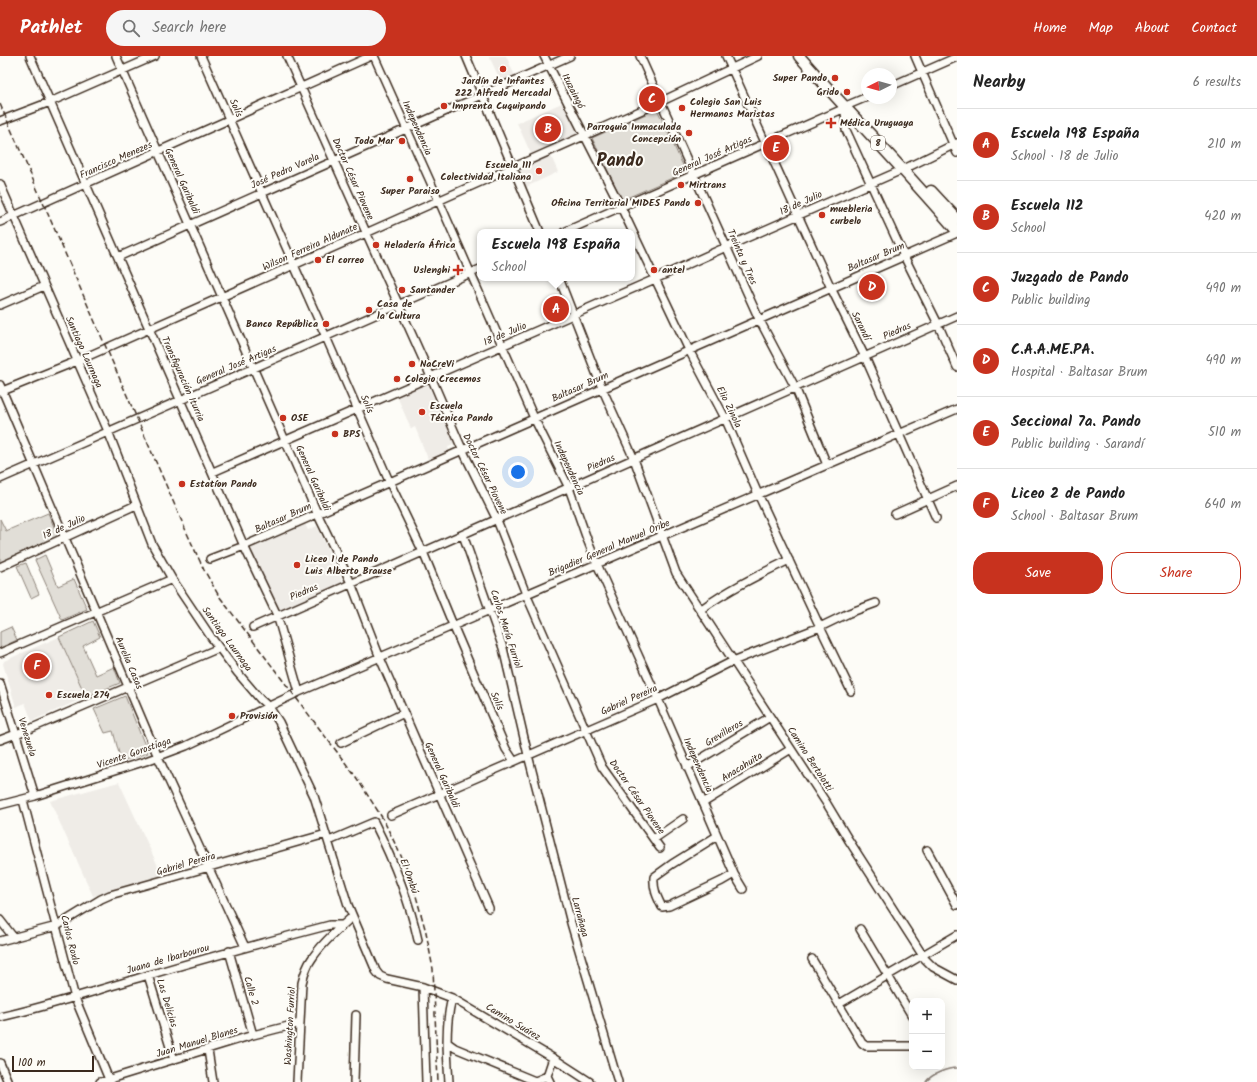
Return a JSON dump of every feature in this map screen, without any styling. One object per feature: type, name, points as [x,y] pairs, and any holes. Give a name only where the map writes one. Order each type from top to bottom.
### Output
[{"type":"highway","name":"8","points":[[799,56],[957,219]]},
{"type":"highway","name":"8","points":[[806,56],[847,106]]},
{"type":"highway","name":"8","points":[[906,168],[957,232]]},
{"type":"street","name":"Transfiguración Iturria","points":[[30,56],[213,472],[244,546],[278,615],[299,692]]},
{"type":"street","name":"General Garibaldi","points":[[116,56],[317,513],[351,583],[380,658],[489,908]]},
{"type":"street","points":[[0,121],[50,102],[155,56]]},
{"type":"street","name":"Solís","points":[[201,56],[389,481],[423,552],[506,749],[514,761]]},
{"type":"street","name":"Doctor César Piovene","points":[[287,56],[431,377],[462,450],[497,520],[526,594],[606,773],[660,848]]},
{"type":"street","name":"Francisco Menezes","points":[[0,222],[371,56]]},
{"type":"street","name":"Independencia","points":[[374,56],[534,418],[569,488],[597,564],[658,699],[734,874],[743,889]]},
{"type":"street","points":[[466,56],[539,229]]},
{"type":"street","name":"Ituzaingó","points":[[544,56],[584,136]]},
{"type":"street","name":"José Pedro Varela","points":[[118,256],[570,56]]},
{"type":"street","name":"Treinta y Tres","points":[[640,56],[759,319],[795,387],[827,466]]},
{"type":"street","name":"Sarandí","points":[[726,56],[799,214],[831,288],[865,357],[936,518]]},
{"type":"street","name":"Wilson Ferreira Aldunate","points":[[1,389],[76,361],[222,297],[660,102],[758,56]]},
{"type":"street","points":[[915,56],[955,144],[957,153]]},
{"type":"street","points":[[897,83],[957,57]]},
{"type":"street","name":"General José Artigas","points":[[571,229],[861,100]]},
{"type":"street","points":[[847,106],[846,130],[957,367]]},
{"type":"street","name":"Elio Zinola","points":[[584,136],[631,229]]},
{"type":"street","name":"18 de Julio","points":[[213,472],[655,280],[799,214],[906,168],[955,144]]},
{"type":"street","name":"Santiago Laurnaga","points":[[0,184],[76,361],[108,431],[152,544],[172,579],[219,648],[246,683],[269,707],[279,722],[314,796],[352,917],[376,971],[380,976],[387,979],[423,987]]},
{"type":"street","name":"Baltasar Brum","points":[[210,560],[957,232]]},
{"type":"street","name":"Elio Zinola","points":[[635,237],[689,350],[725,418],[758,494],[851,691]]},
{"type":"street","name":"General José Artigas","points":[[0,479],[477,270]]},
{"type":"street","name":"Camino Bertolotti","points":[[560,281],[602,388],[634,459],[676,573],[828,804],[848,839],[922,955],[933,967],[957,980]]},
{"type":"street","points":[[0,305],[44,286]]},
{"type":"street","name":"Piedras","points":[[253,627],[957,316]]},
{"type":"street","name":"Aurelia Casas","points":[[1,389],[158,757],[245,947]]},
{"type":"street","name":"Brigadier General Manuel Oribe","points":[[269,707],[299,692],[957,409]]},
{"type":"street","points":[[895,514],[957,486]]},
{"type":"street","name":"18 de Julio","points":[[0,567],[136,505]]},
{"type":"street","name":"Carlos María Furriol","points":[[464,534],[505,656],[528,755]]},
{"type":"street","points":[[700,610],[746,580],[789,560]]},
{"type":"street","points":[[0,653],[172,579]]},
{"type":"street","name":"Gabriel Pereira","points":[[391,815],[658,699],[733,661],[876,603]]},
{"type":"street","points":[[0,740],[16,735],[219,648]]},
{"type":"street","name":"Venezuela","points":[[0,683],[35,796]]},
{"type":"street","name":"Vicente Gorostiaga","points":[[0,805],[23,800],[158,757],[186,746],[269,707]]},
{"type":"street","points":[[341,743],[404,713]]},
{"type":"street","name":"Grevilleros","points":[[688,767],[770,717]]},
{"type":"street","name":"Anacahuita","points":[[703,803],[791,749]]},
{"type":"street","name":"Larrañaga","points":[[528,755],[571,923],[618,1082]]},
{"type":"street","name":"Carlos Roxlo","points":[[23,800],[75,998],[110,1080]]},
{"type":"street","points":[[654,839],[683,819]]},
{"type":"street","name":"Gabriel Pereira","points":[[0,941],[57,926],[110,895],[328,838],[374,822]]},
{"type":"street","name":"El Ombú","points":[[374,822],[397,872],[414,922],[418,940]]},
{"type":"street","points":[[717,836],[654,877],[653,886],[655,894],[662,907],[669,906],[734,874]]},
{"type":"street","points":[[927,850],[957,905]]},
{"type":"street","name":"Washington Furriol","points":[[297,1082],[302,983],[305,971],[310,960],[342,925],[352,917]]},
{"type":"street","points":[[0,920],[14,938]]},
{"type":"street","name":"Juana de Ibarbourou","points":[[0,1017],[33,1010],[75,998],[229,951],[330,925],[342,925]]},
{"type":"street","points":[[860,929],[909,1011]]},
{"type":"street","points":[[839,1004],[957,935]]},
{"type":"street","name":"Calle 2","points":[[229,951],[253,1035]]},
{"type":"street","points":[[812,959],[862,1043],[866,1046],[909,1046]]},
{"type":"street","name":"Las Delicias","points":[[148,975],[174,1060]]},
{"type":"street","points":[[423,987],[426,1082]]},
{"type":"street","name":"Camino Suárez","points":[[423,987],[452,998],[553,1058],[590,1082]]},
{"type":"street","points":[[448,1082],[448,1043],[452,998]]},
{"type":"street","points":[[354,1082],[356,1015]]},
{"type":"street","name":"Juan Manuel Blanes","points":[[100,1082],[253,1035],[300,1023]]},
{"type":"street","points":[[448,1043],[455,1048],[534,1082],[548,1079],[553,1058]]},
{"type":"street","points":[[208,1050],[213,1082]]},
{"type":"street","points":[[0,1063],[8,1082]]},
{"type":"shaded area","name":"Jardín de Infantes 222 Alfredo Mercadal","points":[[489,56],[506,56],[515,76],[501,82]]},
{"type":"shaded area","points":[[564,102],[578,133],[531,154],[517,123]]},
{"type":"shaded area","points":[[657,109],[686,172],[622,200],[592,138]]},
{"type":"shaded area","name":"Escuela 111 Colectividad Italiana","points":[[551,156],[558,172],[526,187],[519,172],[520,169]]},
{"type":"shaded area","points":[[562,299],[568,313],[551,320],[546,306]]},
{"type":"shaded area","name":"Escuela Técnica Pando","points":[[427,383],[456,444],[448,447],[449,450],[428,459],[415,427],[411,429],[397,396]]},
{"type":"shaded area","points":[[48,513],[58,536],[0,562],[0,519],[6,531]]},
{"type":"shaded area","name":"Liceo 1 de Pando Luis Alberto Brause","points":[[305,524],[308,530],[317,526],[342,581],[341,584],[280,611],[277,610],[251,550],[252,547]]},
{"type":"shaded area","points":[[45,555],[58,586],[74,579],[87,609],[62,620],[35,560]]},
{"type":"shaded area","points":[[26,563],[39,594],[31,598],[17,566]]},
{"type":"shaded area","points":[[93,621],[100,637],[83,646],[96,675],[114,667],[120,683],[86,697],[59,637]]},
{"type":"shaded area","points":[[11,627],[17,640],[0,648],[0,632]]},
{"type":"shaded area","points":[[59,637],[86,697],[32,721],[25,703],[16,707],[3,664],[4,661]]},
{"type":"shaded area","points":[[125,696],[148,753],[121,761],[113,731],[105,733],[94,709]]},
{"type":"shaded area","points":[[119,782],[163,877],[93,896],[50,801]]},
{"type":"waterway","points":[[926,1082],[932,1076],[940,1072],[957,1068]]},
{"type":"railway","points":[[0,104],[204,570],[219,596],[356,777],[383,819],[406,866],[426,932],[433,969],[438,1082]]},
{"type":"place","name":"Jardín de Infantes 222 Alfredo Mercadal","points":[[503,69]]},
{"type":"place","name":"Super Pando","points":[[835,78]]},
{"type":"place","name":"Grido","points":[[847,92]]},
{"type":"place","name":"Juzgado de Pando","points":[[652,99]]},
{"type":"place","name":"Imprenta Cuquipando","points":[[444,106]]},
{"type":"place","name":"Colegio San Luis Hermanos Maristas","points":[[682,108]]},
{"type":"place","name":"Médica Uruguaya","points":[[831,123]]},
{"type":"place","name":"Escuela 112","points":[[548,129]]},
{"type":"place","name":"Parroquia Inmaculada Concepción","points":[[689,133]]},
{"type":"place","name":"Todo Mar","points":[[402,141]]},
{"type":"place","name":"Seccional 7a. Pando","points":[[776,148]]},
{"type":"place","name":"Escuela 111 Colectividad Italiana","points":[[539,171]]},
{"type":"place","name":"Super Paraiso","points":[[410,179]]},
{"type":"place","name":"Mirtrans","points":[[681,185]]},
{"type":"place","name":"Oficina Territorial MIDES Pando","points":[[698,203]]},
{"type":"place","name":"muebleria curbelo","points":[[822,215]]},
{"type":"place","name":"Heladería África","points":[[376,245]]},
{"type":"place","name":"El correo","points":[[318,260]]},
{"type":"place","name":"Uslenghi","points":[[458,270]]},
{"type":"place","name":"antel","points":[[654,270]]},
{"type":"place","name":"C.A.A.ME.PA.","points":[[872,287]]},
{"type":"place","name":"Santander","points":[[402,290]]},
{"type":"place","name":"Escuela 198 España","points":[[556,309]]},
{"type":"place","name":"Casa de la Cultura","points":[[369,310]]},
{"type":"place","name":"Banco República","points":[[326,324]]},
{"type":"place","name":"NaCreVi","points":[[412,364]]},
{"type":"place","name":"Colegio Crecemos","points":[[397,379]]},
{"type":"place","name":"Escuela Técnica Pando","points":[[422,412]]},
{"type":"place","name":"OSE","points":[[283,418]]},
{"type":"place","name":"BPS","points":[[335,434]]},
{"type":"place","name":"Estatíon Pando","points":[[182,484]]},
{"type":"place","name":"Liceo 1 de Pando Luis Alberto Brause","points":[[297,565]]},
{"type":"place","name":"Liceo 2 de Pando","points":[[37,666]]},
{"type":"place","name":"Escuela 274","points":[[49,695]]},
{"type":"place","name":"Provisión","points":[[232,716]]},
{"type":"district","name":"Pando","points":[[620,161]]}]
